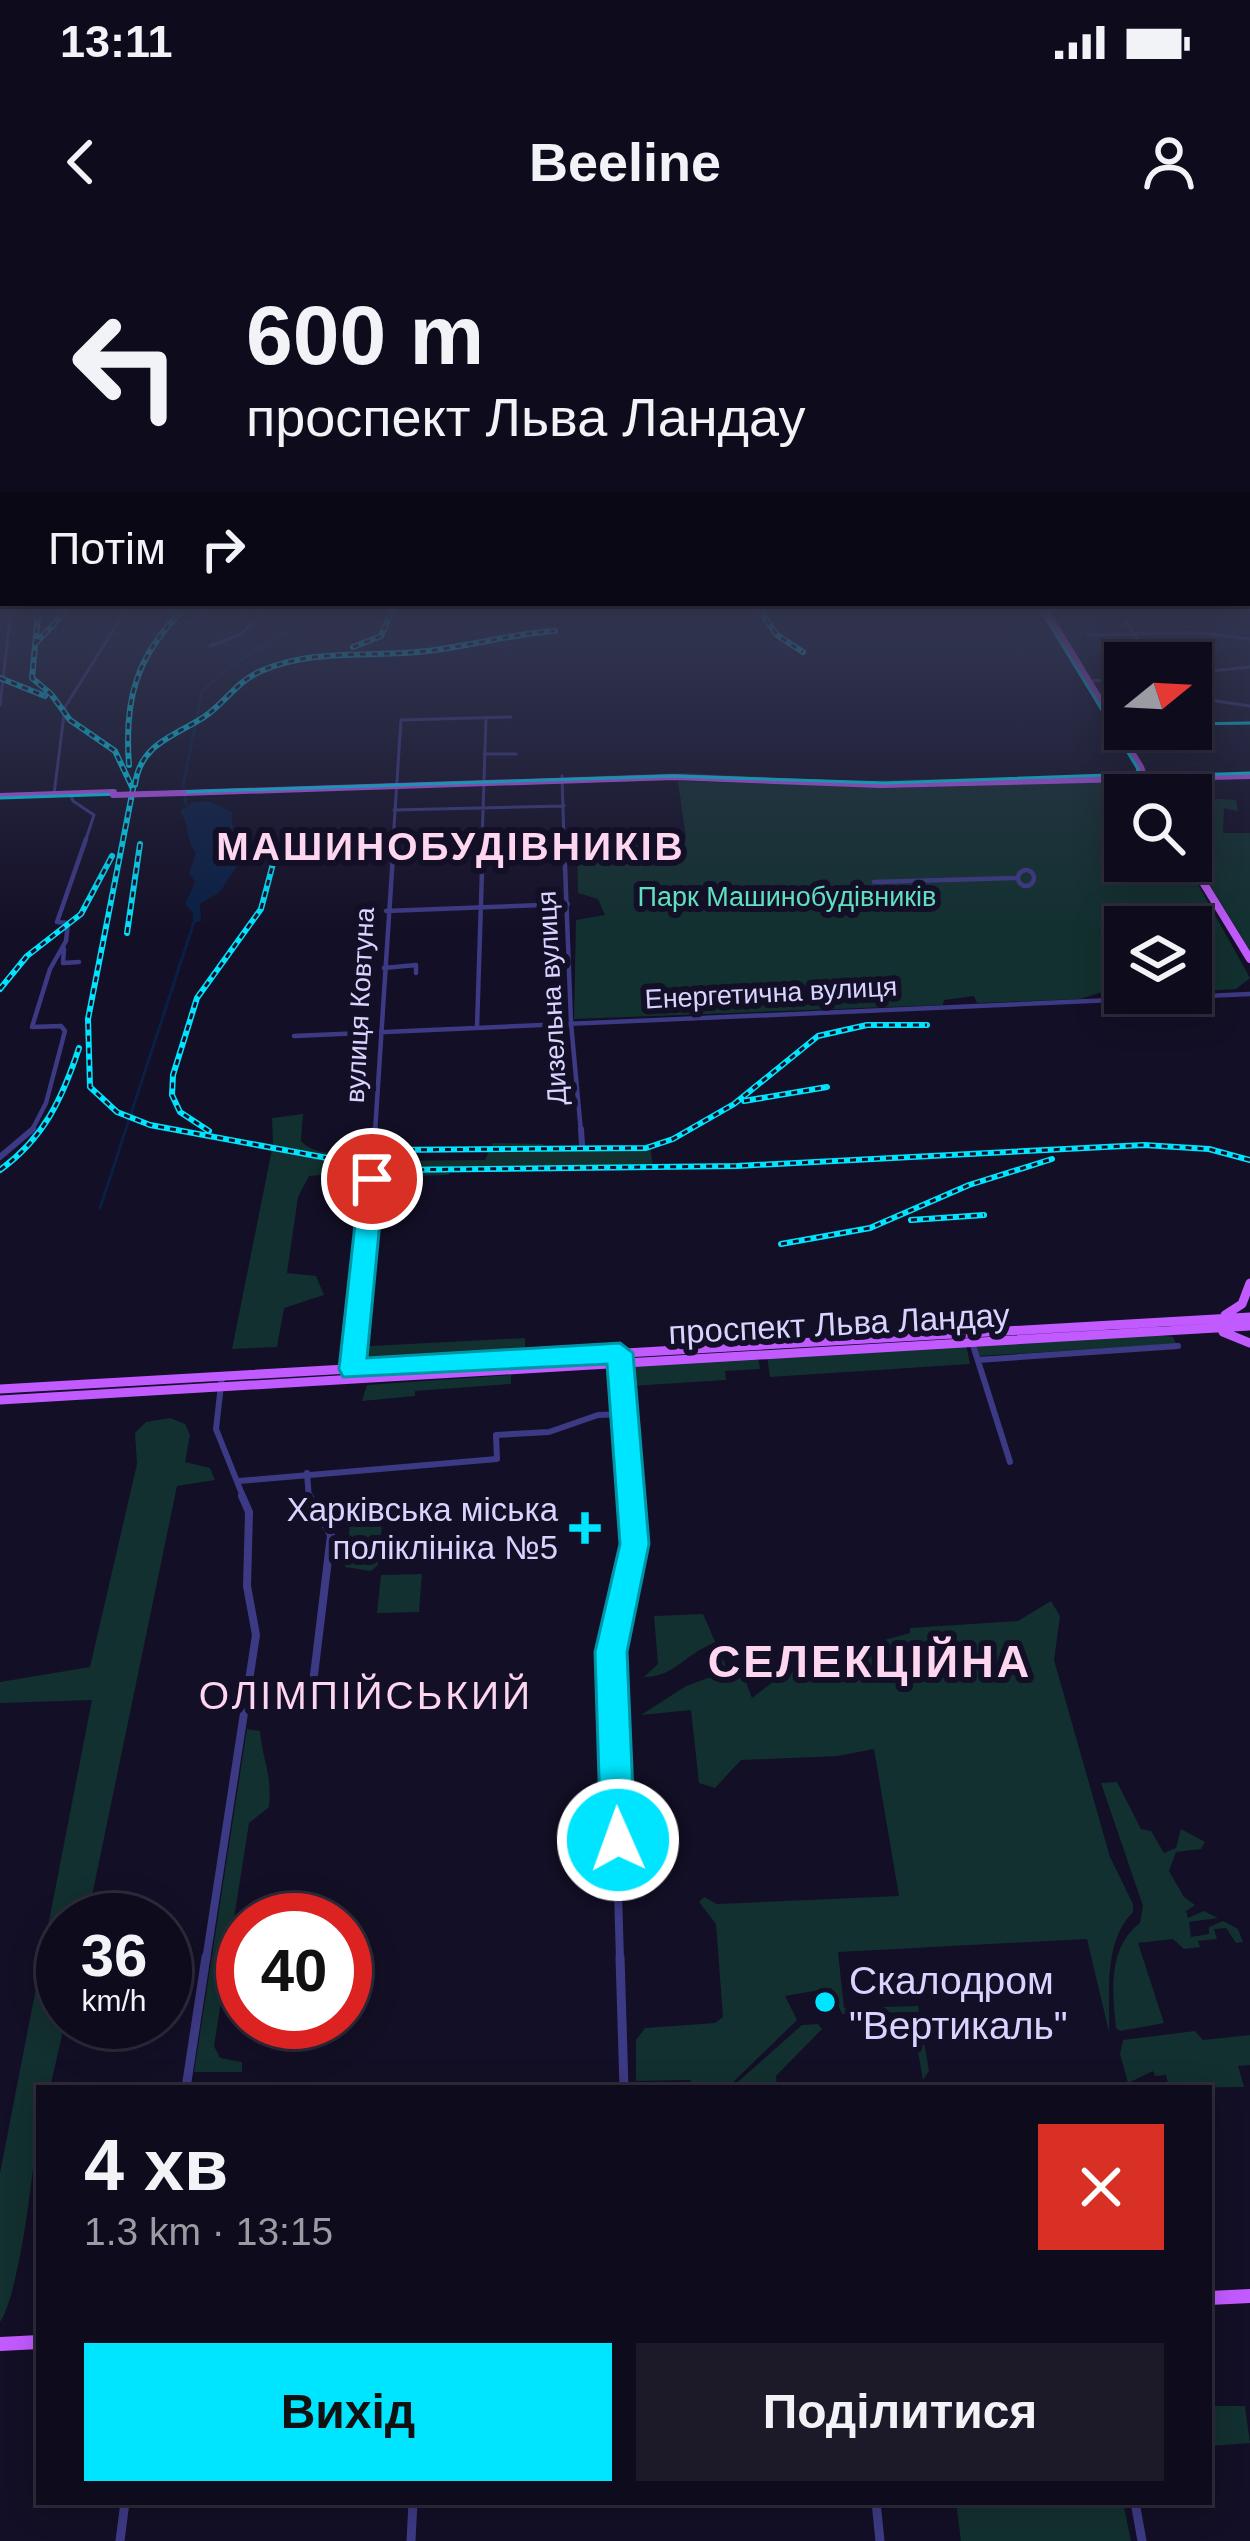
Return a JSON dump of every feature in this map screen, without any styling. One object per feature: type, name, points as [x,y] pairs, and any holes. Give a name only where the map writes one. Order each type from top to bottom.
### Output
[{"type":"main road","points":[[562,778],[685,772],[1104,783]]},
{"type":"main road","points":[[1212,778],[1250,774]]},
{"type":"main road","points":[[0,798],[562,778],[693,777],[881,785],[1104,779]]},
{"type":"main road","points":[[0,798],[69,795]]},
{"type":"main road","points":[[1203,882],[1250,959]]},
{"type":"main road","points":[[1197,1324],[1237,1309],[1250,1283]]},
{"type":"main road","name":"проспект Льва Ландау","points":[[0,1400],[22,1394],[1197,1324],[1250,1317]]},
{"type":"main road","points":[[1197,1324],[1250,1342]]},
{"type":"main road","name":"проспект Льва Ландау","points":[[1197,1324],[1250,1326]]},
{"type":"main road","name":"проспект Льва Ландау","points":[[0,1389],[22,1394]]},
{"type":"main road","points":[[1212,2298],[1250,2296]]},
{"type":"main road","points":[[0,2344],[36,2342]]},
{"type":"street","points":[[54,794],[64,717]]},
{"type":"street","points":[[477,1028],[486,718],[502,717]]},
{"type":"street","name":"вулиця Ковтуна","points":[[374,1150],[401,720],[486,718]]},
{"type":"street","points":[[1212,724],[1250,723]]},
{"type":"street","points":[[484,754],[516,754]]},
{"type":"street","name":"Дизельна вулиця","points":[[562,778],[571,1024],[582,1145]]},
{"type":"street","points":[[69,795],[94,815],[57,922],[68,923],[63,963],[79,962]]},
{"type":"street","points":[[393,810],[564,806]]},
{"type":"street","points":[[390,859],[566,854]]},
{"type":"street","points":[[874,883],[1015,878]]},
{"type":"street","points":[[386,911],[568,904]]},
{"type":"street","points":[[0,1156],[32,1132],[53,1075],[65,1028],[32,1027],[50,969],[64,945]]},
{"type":"street","points":[[384,968],[416,965],[416,973]]},
{"type":"street","name":"Енергетична вулиця","points":[[293,1036],[1250,994]]},
{"type":"street","points":[[352,1375],[372,1179]]},
{"type":"street","points":[[970,1337],[1010,1462]]},
{"type":"street","points":[[978,1360],[1178,1346]]},
{"type":"street","points":[[620,1358],[634,1544],[611,1658],[624,2085]]},
{"type":"street","points":[[186,2085],[256,1635],[247,1583],[249,1512],[216,1429],[221,1382]]},
{"type":"street","points":[[239,1481],[496,1460],[496,1435],[549,1432],[598,1415],[625,1414]]},
{"type":"street","points":[[307,1473],[309,1501],[332,1535],[314,1675]]},
{"type":"street","points":[[120,2541],[125,2505]]},
{"type":"street","points":[[411,2541],[413,2505]]},
{"type":"street","points":[[876,2505],[880,2541]]},
{"type":"street","points":[[1136,2505],[1142,2541]]},
{"type":"green space","name":"Парк Машинобудівників","points":[[685,773],[848,781],[1104,775],[1104,882],[1197,882],[1210,906],[1104,906],[1104,992],[1080,999],[977,1003],[974,996],[944,1000],[943,1005],[574,1019],[576,920],[605,915],[598,899],[578,893],[577,842],[686,838],[678,781],[780,784],[699,776],[564,777]]},
{"type":"green space","points":[[1212,798],[1236,800],[1238,811],[1224,808],[1223,833],[1250,833],[1250,951],[1208,882],[1212,882]]},
{"type":"green space","name":"Парк Машинобудівників","points":[[1212,910],[1250,978],[1236,989],[1212,991]]},
{"type":"green space","points":[[303,1114],[301,1141],[308,1147],[333,1153],[371,1152],[374,1162],[366,1171],[309,1176],[298,1197],[287,1273],[316,1276],[324,1295],[284,1308],[277,1347],[232,1349],[273,1144],[272,1118]]},
{"type":"green space","points":[[493,1143],[543,1144],[545,1148],[650,1146],[653,1166],[451,1168],[449,1175],[383,1177],[386,1161],[485,1160]]},
{"type":"green space","points":[[1173,1337],[1176,1344],[979,1356],[975,1343]]},
{"type":"green space","points":[[525,1338],[525,1354],[370,1362],[365,1354],[370,1346]]},
{"type":"green space","points":[[966,1344],[970,1364],[770,1377],[767,1356]]},
{"type":"green space","points":[[758,1356],[760,1369],[725,1371],[726,1380],[631,1386],[629,1365]]},
{"type":"green space","points":[[511,1375],[511,1384],[415,1391],[415,1396],[362,1401],[367,1385]]},
{"type":"green space","points":[[170,1418],[185,1424],[190,1435],[185,1462],[210,1468],[215,1480],[177,1486],[93,1893],[54,1893],[92,1700],[0,1703],[0,1682],[90,1667],[137,1464],[135,1433],[146,1422]]},
{"type":"green space","points":[[358,1510],[383,1514],[378,1565],[371,1571],[345,1567],[351,1515]]},
{"type":"green space","points":[[422,1574],[419,1612],[377,1613],[381,1575]]},
{"type":"green space","points":[[1051,1601],[1060,1616],[1054,1660],[1110,1857],[1133,1904],[1112,1953],[1109,2032],[1087,1939],[838,1952],[844,2008],[918,2006],[929,2071],[923,2080],[911,2012],[842,2014],[831,1988],[785,1996],[797,2020],[730,2085],[636,2081],[636,2040],[645,2028],[715,2023],[723,2017],[716,1924],[699,1902],[704,1897],[717,1904],[899,1896],[874,1749],[838,1756],[741,1760],[715,1788],[699,1783],[691,1710],[641,1715],[686,1686],[722,1673],[712,1644],[664,1673],[644,1677],[658,1664],[654,1616],[703,1614],[728,1671],[741,1669],[752,1698],[795,1665],[910,1633],[910,1628],[1018,1621]]},
{"type":"green space","points":[[247,1729],[260,1731],[269,1807],[249,1823],[238,1893],[222,1893]]},
{"type":"green space","points":[[1117,1782],[1141,1829],[1151,1831],[1164,1853],[1176,1848],[1181,1829],[1205,1842],[1201,1849],[1176,1852],[1169,1871],[1184,1897],[1195,1905],[1186,1911],[1188,1918],[1204,1911],[1218,1918],[1189,1922],[1191,1937],[1209,1934],[1209,1927],[1223,1921],[1238,1929],[1243,1942],[1236,1943],[1226,1928],[1214,1929],[1217,1939],[1198,1941],[1200,1947],[1184,1949],[1173,1939],[1138,1943],[1164,2023],[1120,2031],[1116,2028],[1114,1971],[1122,1944],[1140,1923],[1143,1906],[1101,1783]]},
{"type":"green space","points":[[216,1930],[214,2046],[220,2058],[242,2062],[242,2072],[194,2072]]},
{"type":"green space","points":[[36,1988],[36,2049],[59,2049],[51,2085],[36,2085],[36,2139],[22,2246],[0,2322],[0,2173]]},
{"type":"green space","points":[[818,2024],[822,2029],[776,2076],[777,2085],[734,2085],[802,2025]]},
{"type":"green space","points":[[1195,2031],[1203,2040],[1250,2035],[1250,2065],[1238,2066],[1244,2087],[1159,2085],[1168,2083],[1166,2075],[1155,2076],[1153,2071],[1128,2083],[1120,2054],[1123,2040]]},
{"type":"green space","points":[[1212,2406],[1245,2406],[1250,2443],[1212,2446]]},
{"type":"green space","points":[[956,2505],[1124,2505],[1131,2541],[961,2541]]},
{"type":"water","points":[[194,802],[211,802],[232,812],[233,837],[226,845],[227,856],[240,861],[220,892],[200,904],[201,921],[193,923],[193,913],[185,904],[195,882],[189,873],[196,853],[180,811]]},
{"type":"waterway","points":[[186,804],[183,786],[197,717]]},
{"type":"waterway","points":[[100,1208],[195,919]]},
{"type":"tram line","points":[[0,798],[670,776],[885,783],[1136,774],[1138,769],[1107,717]]},
{"type":"tram line","points":[[1212,724],[1250,723]]},
{"type":"tram line","points":[[1212,774],[1250,773]]},
{"type":"railway","points":[[68,717],[115,751],[133,789],[88,1019],[90,1087],[117,1112],[150,1125],[392,1170],[737,1166],[1144,1145],[1209,1149],[1250,1160]]},
{"type":"railway","points":[[129,717],[129,765]]},
{"type":"railway","points":[[135,785],[151,751],[203,717]]},
{"type":"railway","points":[[127,933],[140,844]]},
{"type":"railway","points":[[0,989],[27,956],[81,914],[112,856]]},
{"type":"railway","points":[[209,1131],[180,1112],[172,1095],[173,1075],[197,998],[261,909],[274,860]]},
{"type":"railway","points":[[385,1150],[646,1148],[673,1139],[734,1104],[818,1036],[867,1025],[927,1025]]},
{"type":"railway","points":[[0,1170],[29,1145],[50,1116],[79,1048]]},
{"type":"railway","points":[[744,1101],[827,1087]]},
{"type":"railway","points":[[781,1244],[870,1228],[969,1185],[1052,1159]]},
{"type":"railway","points":[[911,1220],[984,1215]]},
{"type":"place","name":"Харківська міська поліклініка №5","points":[[585,1528]]},
{"type":"place","name":"Скалодром \"Вертикаль\"","points":[[825,2002]]},
{"type":"district","name":"МАШИНОБУДІВНИКІВ","points":[[451,846]]},
{"type":"district","name":"СЕЛЕКЦІЙНА","points":[[870,1661]]},
{"type":"district","name":"ОЛІМПІЙСЬКИЙ","points":[[366,1695]]},
{"type":"route","points":[[372,1179],[367,1261],[352,1369],[620,1353],[634,1544],[611,1652],[618,1840]]}]
